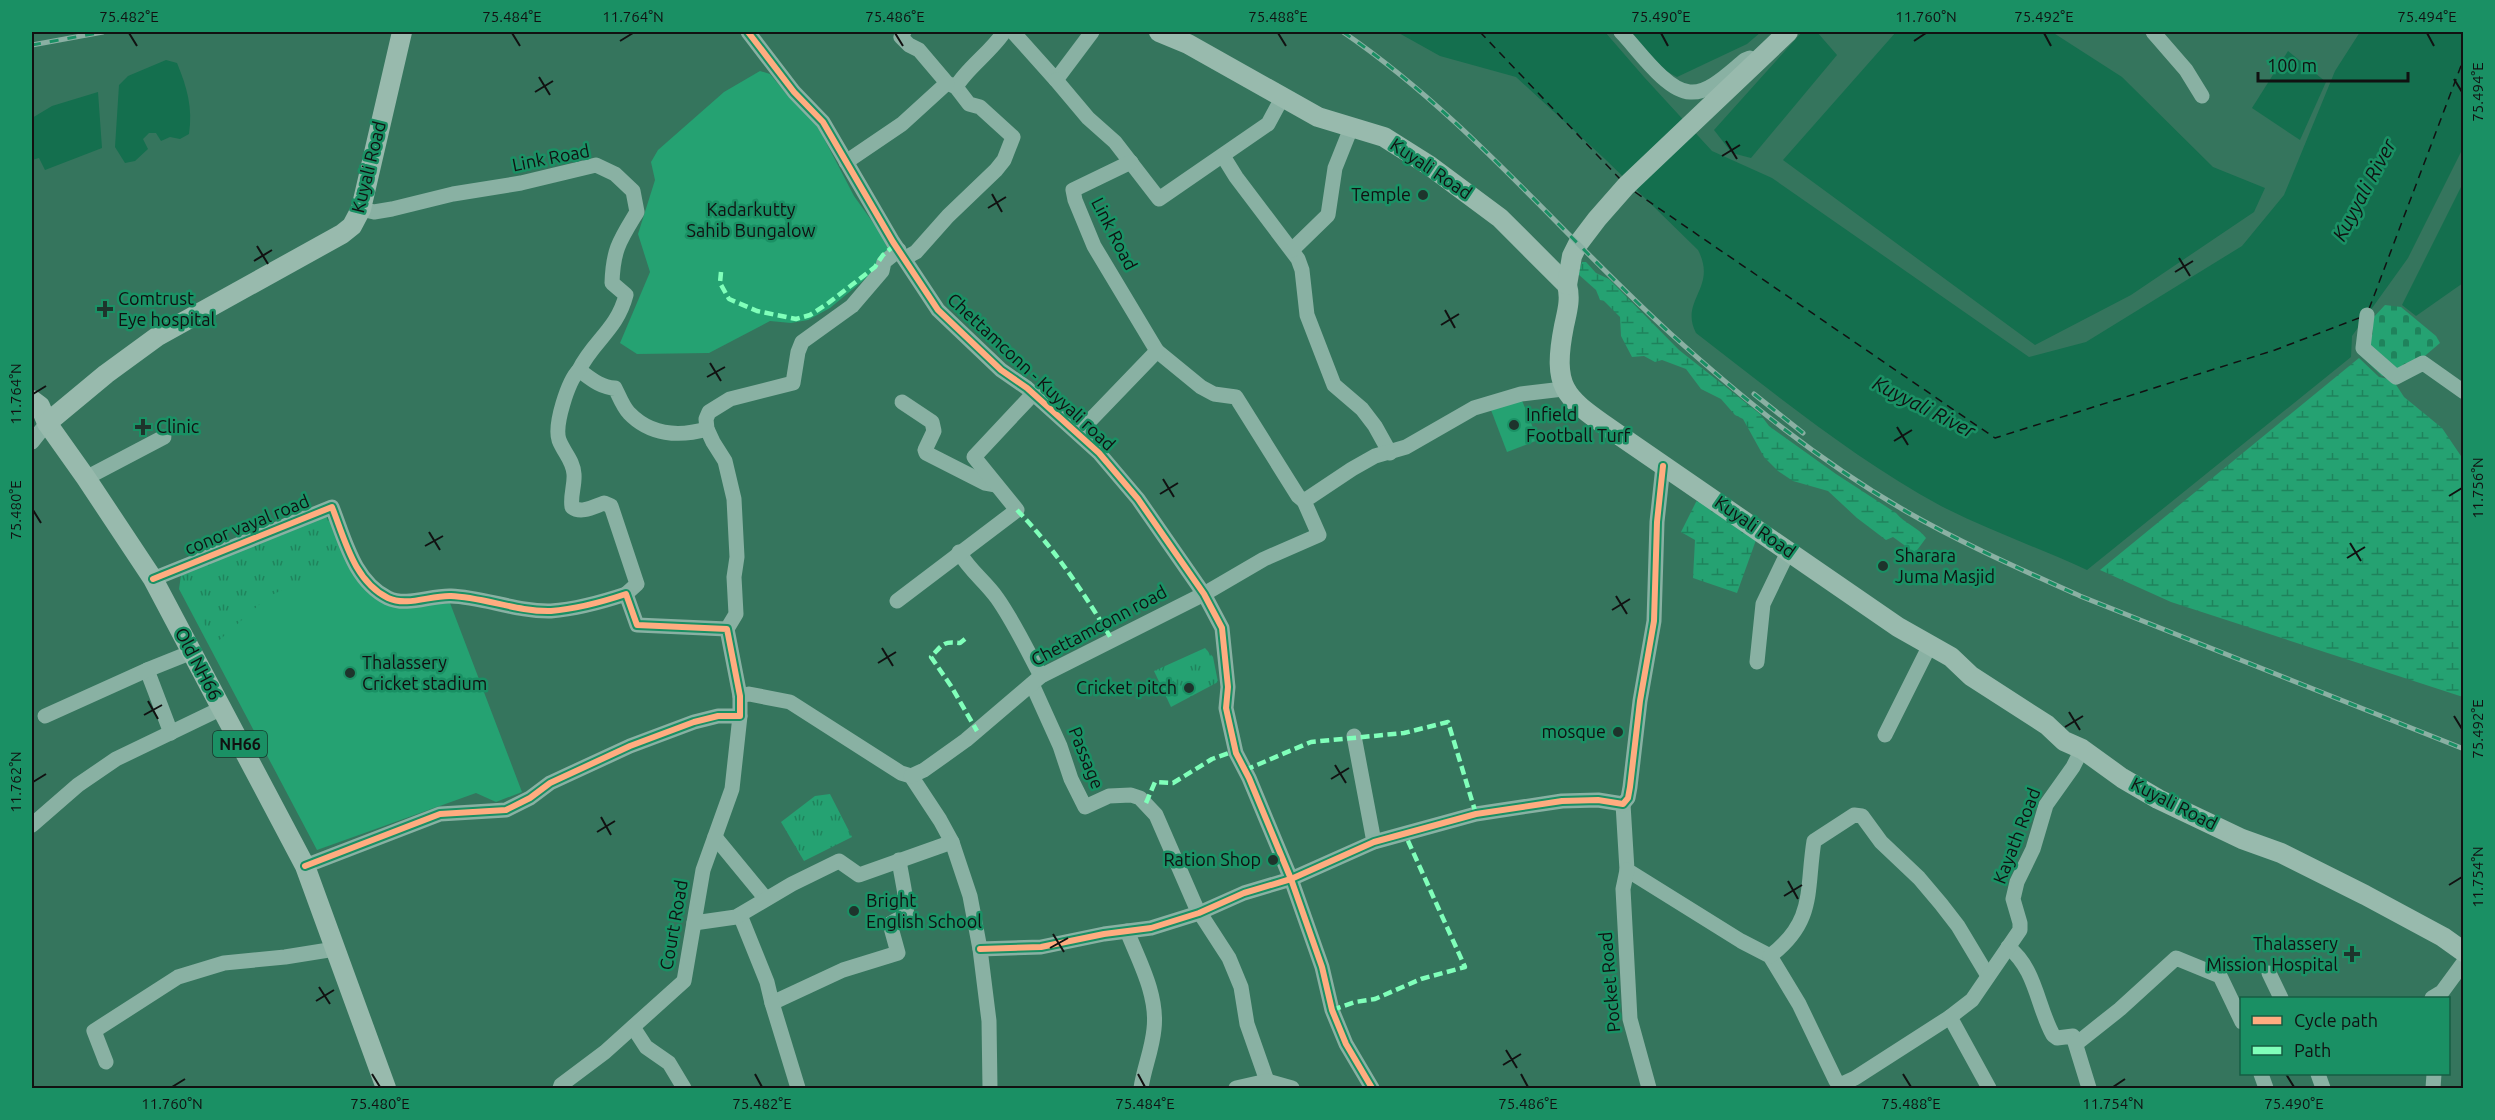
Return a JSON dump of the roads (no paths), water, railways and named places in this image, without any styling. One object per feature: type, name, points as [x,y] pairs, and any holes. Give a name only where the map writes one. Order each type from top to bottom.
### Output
[{"type":"main road","name":"Kuyali Road","points":[[39,420],[158,336],[342,234],[352,226],[361,209],[402,32]]},
{"type":"main road","name":"Kuyali Road","points":[[1159,32],[1188,45],[1318,117],[1384,137],[1462,188],[1500,218],[1567,285]]},
{"type":"main road","points":[[1563,389],[1560,352],[1570,298],[1567,285],[1572,256],[1578,244],[1626,186],[1788,32]]},
{"type":"main road","name":"Kuyali Road","points":[[1563,389],[1578,405],[1663,466],[1898,627],[1951,657],[1971,676],[2047,725],[2064,741],[2082,749],[2158,799],[2242,838],[2281,853],[2443,937],[2463,952]]},
{"type":"main road","name":"Old NH66","points":[[32,400],[39,406],[39,420],[86,478],[153,579],[305,866],[386,1089]]},
{"type":"street","name":"Chettamconn - Kuyyali road","points":[[748,32],[794,92],[823,122],[902,254],[946,318],[1001,370],[1033,394],[1099,453],[1138,499],[1204,594],[1222,628],[1225,640],[1228,687],[1226,708],[1236,753],[1249,778],[1290,879],[1322,967],[1332,1010],[1346,1044],[1372,1089]]},
{"type":"street","points":[[305,866],[441,814],[506,810],[530,798],[550,783],[630,746],[694,722],[718,716],[740,716],[740,696],[727,629],[736,614],[734,577],[738,557],[732,506],[734,499],[725,461],[708,429],[706,419],[709,412],[718,405],[747,394],[793,383],[802,342],[852,306],[882,271],[885,262],[902,254],[916,252],[940,224],[996,171],[1004,160],[1012,137],[980,107],[969,104],[919,50],[909,45],[901,37],[904,32]]},
{"type":"street","points":[[846,162],[902,124],[964,76],[996,44],[1004,32]]},
{"type":"street","points":[[1013,32],[1073,101],[1115,142],[1159,199],[1268,124],[1282,98]]},
{"type":"street","points":[[1056,80],[1092,32]]},
{"type":"street","points":[[1621,32],[1667,82],[1691,93],[1703,89],[1745,60],[1750,58],[1754,64]]},
{"type":"street","points":[[2153,32],[2186,70],[2202,96]]},
{"type":"street","points":[[1292,250],[1328,215],[1335,168],[1351,128]]},
{"type":"street","points":[[1223,156],[1236,177],[1292,250],[1302,270],[1307,315],[1334,385],[1362,409],[1387,448]]},
{"type":"street","name":"Link Road","points":[[1131,162],[1073,190],[1094,246],[1157,351],[1201,387],[1214,394],[1236,397],[1298,496],[1304,501]]},
{"type":"street","name":"Link Road","points":[[361,209],[374,212],[392,209],[453,194],[521,183],[596,165],[615,174],[633,191],[637,212],[616,246],[614,257],[612,283],[626,295],[611,329],[579,370]]},
{"type":"street","points":[[2367,315],[2363,348],[2396,377],[2423,363],[2463,392]]},
{"type":"street","points":[[1078,433],[1157,351]]},
{"type":"street","points":[[708,429],[668,434],[647,427],[628,412],[615,388],[607,388],[591,380],[579,370],[572,378],[565,397],[559,440],[572,462],[574,476],[572,507],[583,510],[604,503],[611,506],[615,514],[637,584],[626,594],[638,625],[727,629]]},
{"type":"street","points":[[1304,501],[1387,448],[1406,447],[1474,408],[1521,394],[1563,389]]},
{"type":"street","points":[[897,601],[1017,510],[974,457],[1033,394]]},
{"type":"street","points":[[902,402],[932,422],[934,431],[925,450],[926,453],[985,483],[996,484]]},
{"type":"street","points":[[32,442],[39,420]]},
{"type":"street","points":[[86,478],[164,437]]},
{"type":"street","name":"Pocket Road","points":[[1649,1089],[1630,1019],[1623,889],[1627,870],[1623,804],[1628,798],[1630,787],[1640,701],[1654,621],[1657,522],[1663,466]]},
{"type":"street","name":"Chettamconn road","points":[[911,776],[924,770],[966,740],[1036,680],[1204,594],[1264,559],[1320,535],[1304,501]]},
{"type":"street","name":"conor vayal road","points":[[153,579],[332,507],[357,569],[374,588],[390,599],[407,601],[451,596],[549,611],[594,604],[626,594]]},
{"type":"street","points":[[959,552],[971,571],[999,601],[1036,680]]},
{"type":"street","points":[[1757,662],[1764,604],[1788,552]]},
{"type":"street","points":[[1885,735],[1930,645]]},
{"type":"street","points":[[45,716],[192,652]]},
{"type":"street","points":[[147,670],[171,733]]},
{"type":"street","name":"Passage","points":[[1036,680],[1071,779],[1085,807],[1109,796],[1131,795],[1146,803],[1156,815],[1199,913]]},
{"type":"street","points":[[740,696],[749,694],[790,702],[901,773],[911,776],[930,803],[952,842],[970,896],[980,949],[990,1042],[990,1089]]},
{"type":"street","points":[[32,825],[78,785],[116,759],[222,708]]},
{"type":"street","name":"Court Road","points":[[560,1089],[561,1085],[605,1052],[684,981],[703,870],[732,789],[740,716]]},
{"type":"street","points":[[1354,736],[1374,842]]},
{"type":"street","name":"Kayath Road","points":[[1843,1086],[1950,1017],[1972,1000],[2020,930],[2013,899],[2017,882],[2033,849],[2046,805],[2073,767],[2082,749]]},
{"type":"street","points":[[980,949],[1041,947],[1151,928],[1199,913],[1244,893],[1290,879],[1374,842],[1468,816],[1510,808],[1579,800],[1623,804]]},
{"type":"street","points":[[1770,956],[1782,947],[1801,923],[1811,886],[1814,842],[1854,815],[1862,816],[1881,842],[1919,878],[1941,904],[1958,926],[1988,976]]},
{"type":"street","points":[[715,837],[766,900]]},
{"type":"street","points":[[694,922],[721,921],[740,915],[792,884],[839,861],[859,875],[952,842]]},
{"type":"street","points":[[772,1003],[843,970],[898,953],[890,924],[905,915],[908,910],[901,884],[899,860]]},
{"type":"street","points":[[1627,870],[1741,941],[1770,956],[1799,1004],[1836,1081],[1843,1086]]},
{"type":"street","points":[[1199,913],[1229,958],[1241,987],[1247,1024],[1267,1081]]},
{"type":"street","points":[[740,915],[767,982],[798,1089]]},
{"type":"street","points":[[1127,931],[1143,969],[1155,1013],[1150,1056],[1141,1089]]},
{"type":"street","points":[[2008,947],[2019,955],[2027,968],[2053,1035],[2057,1038],[2073,1036],[2089,1089]]},
{"type":"street","points":[[106,1062],[94,1031],[178,977],[224,963],[335,949]]},
{"type":"street","points":[[2076,1044],[2120,1009],[2176,958],[2220,976],[2240,1020]]},
{"type":"street","points":[[2435,997],[2442,992],[2463,962]]},
{"type":"street","points":[[2268,974],[2281,997]]},
{"type":"street","points":[[1950,1017],[1989,1089]]},
{"type":"street","points":[[633,1027],[646,1047],[669,1063],[684,1089]]},
{"type":"street","points":[[1236,1089],[1267,1081],[1292,1089]]},
{"type":"water","name":"Kuyyali River","points":[[1397,32],[1605,32],[1712,151],[1772,178],[2029,357],[2086,342],[2242,246],[2284,195],[2335,71],[2360,32],[2463,32],[2463,148],[2408,258],[2352,336],[2351,357],[2087,570],[1959,515],[1908,487],[1815,424],[1696,333],[1692,322],[1692,311],[1704,274],[1698,250],[1605,159],[1516,77],[1440,56]]},
{"type":"water","points":[[1628,32],[1761,32],[1747,44],[1677,77],[1666,71]]},
{"type":"water","points":[[1802,32],[1817,32],[1837,55],[1751,158],[1732,153],[1714,130]]},
{"type":"water","points":[[1896,32],[2052,32],[2122,77],[2213,167],[2265,188],[2254,212],[2131,295],[2035,345],[1783,160]]},
{"type":"water","points":[[2288,51],[2326,82],[2300,140],[2252,108]]},
{"type":"water","points":[[166,60],[177,63],[184,81],[190,106],[189,134],[180,139],[170,137],[161,141],[156,133],[149,133],[143,139],[148,149],[135,161],[125,163],[115,147],[119,85],[128,76]]},
{"type":"water","points":[[98,92],[102,148],[45,170],[39,158],[32,160],[32,118],[52,106]]},
{"type":"water","points":[[2463,183],[2463,283],[2416,316],[2402,305]]},
{"type":"railway","points":[[32,45],[103,32]]},
{"type":"railway","points":[[1343,32],[1388,65],[1472,138],[1630,296],[1698,358],[1782,428],[1871,490],[1945,533],[2080,596],[2464,749]]},
{"type":"railway","points":[[1754,394],[1803,433]]},
{"type":"place","name":"Temple","points":[[1423,195]]},
{"type":"place","name":"Comtrust Eye hospital","points":[[105,309]]},
{"type":"place","name":"Infield Football Turf","points":[[1514,425]]},
{"type":"place","name":"Clinic","points":[[143,427]]},
{"type":"place","name":"Sharara Juma Masjid","points":[[1883,566]]},
{"type":"place","name":"Thalassery Cricket stadium","points":[[350,673]]},
{"type":"place","name":"Cricket pitch","points":[[1189,688]]},
{"type":"place","name":"mosque","points":[[1618,732]]},
{"type":"place","name":"Ration Shop","points":[[1273,860]]},
{"type":"place","name":"Bright English School","points":[[854,911]]},
{"type":"place","name":"Thalassery Mission Hospital","points":[[2352,954]]},
{"type":"park label","name":"Kadarkutty Sahib Bungalow","points":[[751,220]]}]
